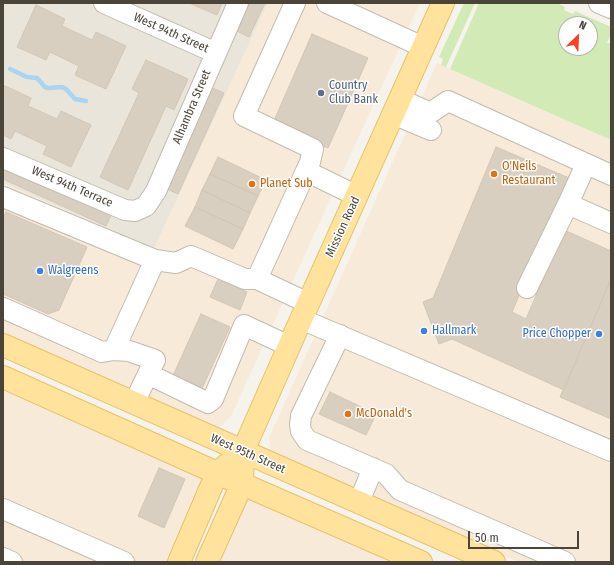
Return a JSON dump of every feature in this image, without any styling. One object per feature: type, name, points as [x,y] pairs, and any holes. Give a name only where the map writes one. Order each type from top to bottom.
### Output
[{"type":"main road","name":"Mission Road","points":[[207,562],[242,484],[243,451],[304,311],[443,3]]},
{"type":"main road","name":"West 95th Street","points":[[3,345],[491,561]]},
{"type":"main road","points":[[3,377],[421,562]]},
{"type":"main road","name":"Mission Road","points":[[179,562],[217,473],[243,451]]},
{"type":"lane","name":"West 94th Street","points":[[104,3],[216,53]]},
{"type":"lane","name":"Alhambra Street","points":[[142,208],[146,206],[156,191],[238,3]]},
{"type":"lane","points":[[257,279],[310,162],[312,148],[244,116],[295,3]]},
{"type":"lane","points":[[327,3],[423,47]]},
{"type":"lane","points":[[599,3],[611,8]]},
{"type":"lane","points":[[397,107],[430,113],[448,101],[611,175]]},
{"type":"lane","points":[[397,107],[431,130]]},
{"type":"lane","name":"West 94th Terrace","points":[[3,158],[125,210],[135,211],[142,208]]},
{"type":"lane","points":[[527,288],[586,164]]},
{"type":"lane","points":[[306,171],[357,196]]},
{"type":"lane","points":[[3,197],[155,260],[176,263],[191,256],[245,279],[257,279],[340,335],[611,451]]},
{"type":"lane","points":[[568,204],[611,223]]},
{"type":"lane","points":[[114,350],[155,260]]},
{"type":"lane","points":[[3,308],[102,352],[114,350],[129,351],[155,360],[134,403]]},
{"type":"lane","points":[[148,374],[208,403],[213,399],[244,325],[289,346]]},
{"type":"lane","points":[[340,335],[301,416],[301,431],[307,440],[386,474],[400,490],[565,562]]},
{"type":"lane","points":[[359,502],[373,468]]},
{"type":"lane","points":[[3,509],[124,562]]},
{"type":"lane","points":[[491,561],[499,533]]},
{"type":"lane","points":[[3,558],[12,562]]},
{"type":"shaded area","points":[[3,3],[268,3],[154,249],[3,183]]},
{"type":"shaded area","points":[[268,3],[420,3],[231,416],[223,425],[211,427],[3,334],[3,183],[154,249]]},
{"type":"shaded area","points":[[437,63],[611,140],[611,562],[518,562],[278,457],[270,448],[269,438]]},
{"type":"shaded area","points":[[3,385],[201,478],[200,487],[168,562],[27,562],[3,551]]},
{"type":"shaded area","points":[[251,497],[408,562],[216,562],[242,503]]},
{"type":"green space","points":[[464,3],[475,3],[446,67],[441,65],[443,59],[439,57]]},
{"type":"green space","points":[[479,3],[557,3],[565,7],[564,10],[573,14],[575,11],[586,16],[558,16],[558,56],[598,56],[598,21],[611,27],[611,34],[607,43],[611,43],[611,140],[450,69]]},
{"type":"building","points":[[189,3],[222,3],[217,15]]},
{"type":"building","points":[[249,3],[265,3],[249,37],[237,31]]},
{"type":"building","points":[[36,5],[65,19],[62,26],[92,40],[96,32],[126,46],[106,89],[75,75],[79,66],[50,52],[46,60],[17,47]]},
{"type":"building","points":[[312,34],[368,58],[328,148],[273,123]]},
{"type":"building","points":[[146,60],[188,79],[174,110],[166,106],[128,190],[100,177],[139,93],[132,89]]},
{"type":"building","points":[[3,85],[31,98],[28,106],[57,119],[61,111],[91,125],[71,167],[43,154],[47,146],[15,131],[11,139],[3,135]]},
{"type":"building","points":[[210,87],[224,93],[178,194],[165,188]]},
{"type":"building","points":[[496,147],[569,178],[512,312],[526,319],[564,230],[611,251],[611,279],[564,390],[452,339],[439,344],[423,302],[433,298]]},
{"type":"building","points":[[218,157],[266,180],[258,196],[210,174]]},
{"type":"building","points":[[3,163],[112,213],[106,226],[3,179]]},
{"type":"building","points":[[210,174],[258,196],[250,213],[202,190]]},
{"type":"building","points":[[202,190],[250,213],[243,229],[195,207]]},
{"type":"building","points":[[195,207],[243,229],[233,249],[185,226]]},
{"type":"building","name":"Walgreens","points":[[6,212],[87,247],[59,310],[48,314],[3,294],[3,219]]},
{"type":"building","points":[[218,279],[247,292],[240,310],[210,297]]},
{"type":"building","name":"Price Chopper","points":[[611,279],[611,419],[560,397]]},
{"type":"building","points":[[201,314],[230,327],[200,393],[171,380]]},
{"type":"building","name":"McDonald's","points":[[330,392],[376,414],[366,435],[319,414]]},
{"type":"building","points":[[159,468],[185,479],[164,528],[138,516]]},
{"type":"waterway","points":[[10,69],[27,77],[37,78],[45,87],[62,87],[66,89],[75,99],[86,101]]},
{"type":"place","name":"Country Club Bank","points":[[321,93]]},
{"type":"place","name":"O'Neils Restaurant","points":[[494,174]]},
{"type":"place","name":"Planet Sub","points":[[252,184]]},
{"type":"place","name":"Walgreens","points":[[40,271]]},
{"type":"place","name":"Hallmark","points":[[424,331]]},
{"type":"place","name":"Price Chopper","points":[[599,334]]},
{"type":"place","name":"McDonald's","points":[[348,414]]}]
